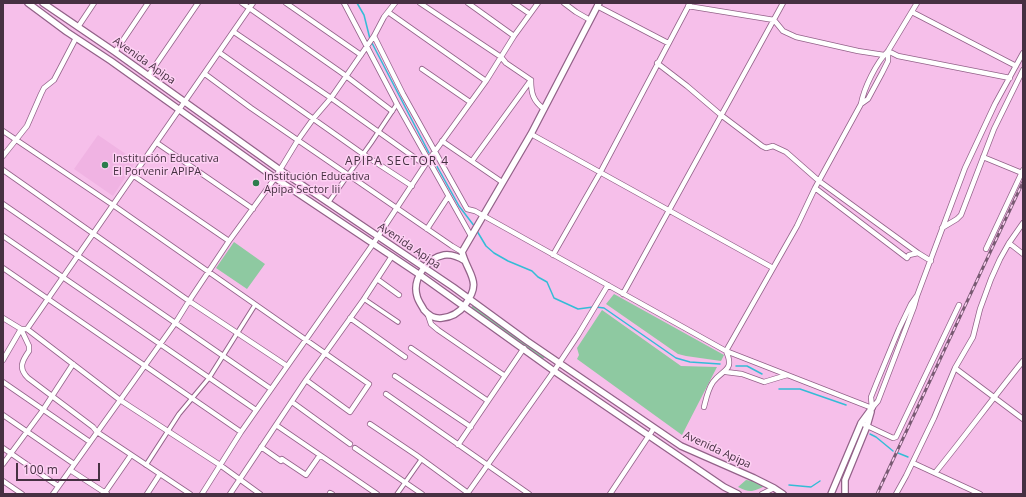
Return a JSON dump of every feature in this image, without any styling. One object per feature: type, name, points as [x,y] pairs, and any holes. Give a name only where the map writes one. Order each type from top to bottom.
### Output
[{"type":"street","name":"Avenida Apipa","points":[[28,3],[275,178],[420,275],[524,348],[554,371],[724,487],[738,494]]},
{"type":"street","name":"Avenida Apipa","points":[[43,3],[115,52],[280,170],[470,299],[527,341],[681,446],[774,488],[783,494]]},
{"type":"street","points":[[78,27],[94,3]]},
{"type":"street","points":[[115,52],[148,3]]},
{"type":"street","points":[[148,76],[198,3]]},
{"type":"street","points":[[242,3],[299,42],[392,111]]},
{"type":"street","points":[[27,329],[254,3]]},
{"type":"street","points":[[286,3],[361,55]]},
{"type":"street","points":[[344,3],[397,104],[471,236]]},
{"type":"street","points":[[53,494],[176,322],[188,301],[229,241],[275,178],[298,140],[331,98],[374,36],[384,17],[395,3]]},
{"type":"street","points":[[420,3],[501,57],[506,63],[531,80]]},
{"type":"street","points":[[468,3],[514,36]]},
{"type":"street","points":[[514,3],[530,14]]},
{"type":"street","points":[[202,494],[256,410],[373,244],[425,165],[486,81],[514,36],[538,3]]},
{"type":"street","points":[[564,3],[590,20]]},
{"type":"street","points":[[623,294],[783,3]]},
{"type":"street","points":[[704,407],[712,384],[726,372],[728,368],[729,363],[726,351],[797,226],[815,188],[861,104],[863,95],[881,57],[888,51],[917,3]]},
{"type":"street","points":[[428,315],[439,318],[447,318],[456,314],[470,299],[474,290],[473,280],[464,261],[462,252],[531,134],[598,4],[668,43]]},
{"type":"street","points":[[553,255],[600,173],[689,4],[774,20],[783,31],[796,37],[858,51],[884,55]]},
{"type":"street","points":[[388,12],[486,81]]},
{"type":"street","points":[[912,12],[1016,66]]},
{"type":"street","points":[[234,32],[331,98],[425,165]]},
{"type":"street","points":[[374,36],[467,209],[475,211],[726,351],[872,408]]},
{"type":"street","points":[[3,156],[27,126],[44,88],[54,80],[76,38]]},
{"type":"street","points":[[888,51],[898,56],[1010,78]]},
{"type":"street","points":[[861,104],[868,99],[882,73],[888,61],[888,51]]},
{"type":"street","points":[[220,53],[363,154],[412,186]]},
{"type":"street","points":[[831,494],[861,423],[878,401],[973,149],[1023,53]]},
{"type":"street","points":[[657,63],[762,146],[766,148],[773,146],[786,152],[819,181],[918,254],[931,261]]},
{"type":"street","points":[[422,68],[470,102]]},
{"type":"street","points":[[942,228],[958,219],[961,214],[994,129],[1023,70]]},
{"type":"street","points":[[205,74],[251,108],[462,252]]},
{"type":"street","points":[[531,80],[532,94],[537,104],[544,109]]},
{"type":"street","points":[[472,161],[531,80]]},
{"type":"street","points":[[328,203],[397,104]]},
{"type":"street","points":[[3,131],[113,205],[369,384],[350,412],[306,380]]},
{"type":"street","points":[[531,134],[773,268]]},
{"type":"street","points":[[442,141],[502,182]]},
{"type":"street","points":[[157,143],[253,209]]},
{"type":"street","points":[[983,157],[1022,171],[986,249]]},
{"type":"street","points":[[3,170],[188,301],[287,366]]},
{"type":"street","points":[[134,176],[229,241]]},
{"type":"street","points":[[815,188],[906,258],[909,255],[918,254]]},
{"type":"street","points":[[427,229],[448,197]]},
{"type":"street","points":[[3,204],[271,389]]},
{"type":"street","points":[[896,494],[913,463],[955,368],[973,337],[980,309],[991,279],[1009,242],[1023,223]]},
{"type":"street","points":[[3,236],[256,410]]},
{"type":"street","points":[[1009,242],[1023,254]]},
{"type":"street","points":[[464,261],[452,255],[436,257],[424,268],[415,285],[417,298],[428,315],[431,324],[505,376]]},
{"type":"street","points":[[230,494],[306,380],[364,299],[392,256]]},
{"type":"street","points":[[3,268],[241,432]]},
{"type":"street","points":[[377,280],[399,295]]},
{"type":"street","points":[[370,424],[467,493],[554,371],[608,285]]},
{"type":"street","points":[[845,494],[844,480],[867,426],[872,408],[871,397],[908,310],[918,296]]},
{"type":"street","points":[[364,299],[398,322]]},
{"type":"street","points":[[861,423],[893,438],[898,435],[959,304]]},
{"type":"street","points":[[146,465],[168,431],[192,398],[209,378],[255,305]]},
{"type":"street","points":[[3,318],[21,329],[27,329],[120,400],[220,465],[260,494]]},
{"type":"street","points":[[350,318],[405,358]]},
{"type":"street","points":[[3,360],[5,352],[21,329]]},
{"type":"street","points":[[21,329],[30,351],[24,357],[22,368],[24,374],[93,427],[97,432],[190,494]]},
{"type":"street","points":[[411,348],[488,401]]},
{"type":"street","points":[[458,445],[524,348]]},
{"type":"street","points":[[935,473],[1023,361]]},
{"type":"street","points":[[3,464],[43,410],[73,364]]},
{"type":"street","points":[[955,368],[1023,419]]},
{"type":"street","points":[[726,372],[742,374],[764,382],[787,374]]},
{"type":"street","points":[[395,376],[471,427]]},
{"type":"street","points":[[3,382],[90,442]]},
{"type":"street","points":[[386,394],[529,494]]},
{"type":"street","points":[[292,402],[350,444]]},
{"type":"street","points":[[3,415],[74,464]]},
{"type":"street","points":[[276,425],[377,494]]},
{"type":"street","points":[[610,494],[654,428]]},
{"type":"street","points":[[261,447],[281,461],[282,459],[306,475],[320,455]]},
{"type":"street","points":[[3,448],[58,486]]},
{"type":"street","points":[[355,448],[422,494]]},
{"type":"street","points":[[70,470],[105,494],[131,454]]},
{"type":"street","points":[[397,494],[421,460]]},
{"type":"street","points":[[913,463],[980,494]]},
{"type":"street","points":[[147,494],[160,474]]},
{"type":"street","points":[[3,481],[22,494]]},
{"type":"street","points":[[762,494],[774,488]]},
{"type":"shaded area","name":"Institución Educativa El Porvenir APIPA","points":[[98,135],[136,161],[113,196],[74,169]]},
{"type":"green space","points":[[234,242],[265,264],[247,289],[216,268]]},
{"type":"green space","points":[[614,294],[724,355],[721,361],[678,354],[606,304]]},
{"type":"green space","points":[[473,305],[545,356],[543,359],[471,308]]},
{"type":"green space","points":[[602,310],[681,366],[717,367],[682,435],[577,359],[579,355],[577,348]]},
{"type":"green space","points":[[746,480],[767,485],[752,491],[738,487]]},
{"type":"waterway","points":[[357,3],[364,15],[370,39]]},
{"type":"waterway","points":[[372,43],[429,153]]},
{"type":"waterway","points":[[434,161],[459,206],[475,227]]},
{"type":"waterway","points":[[477,231],[486,246],[494,253],[508,261],[532,271],[538,277],[547,282],[554,298],[578,309],[593,307]]},
{"type":"waterway","points":[[596,307],[604,308],[676,358],[690,362],[720,364]]},
{"type":"waterway","points":[[736,366],[747,366],[762,374]]},
{"type":"waterway","points":[[779,389],[800,389],[846,405]]},
{"type":"waterway","points":[[870,434],[893,451]]},
{"type":"waterway","points":[[898,453],[908,457]]},
{"type":"waterway","points":[[789,485],[811,487],[820,481]]},
{"type":"railway","points":[[877,494],[1023,182]]},
{"type":"place","name":"Institución Educativa El Porvenir APIPA","points":[[105,165]]},
{"type":"place","name":"Institución Educativa Apipa Sector Iii","points":[[256,183]]},
{"type":"district","name":"APIPA SECTOR 4","points":[[397,162]]}]
